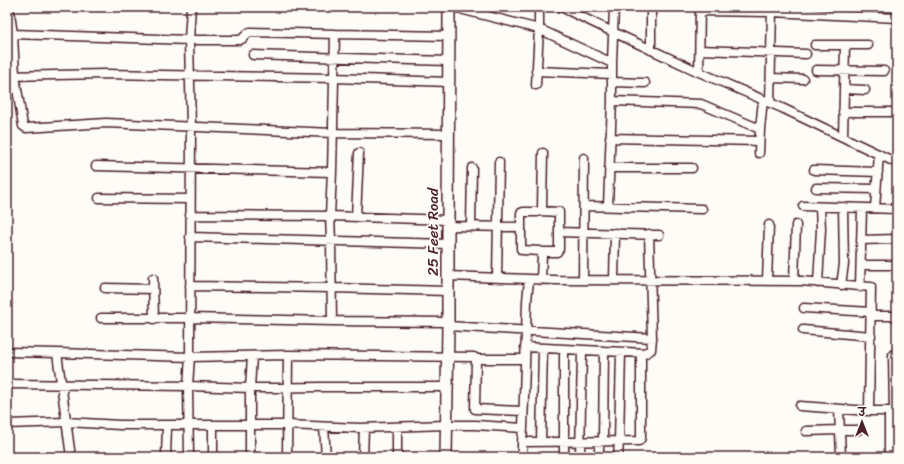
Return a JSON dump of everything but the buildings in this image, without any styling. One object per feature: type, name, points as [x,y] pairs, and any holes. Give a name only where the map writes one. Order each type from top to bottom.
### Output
[{"type":"street","points":[[9,7],[13,34],[11,76],[23,126],[26,128],[106,123],[333,133],[449,134]]},
{"type":"street","points":[[189,457],[190,425],[188,386],[190,357],[191,127],[189,40],[191,7]]},
{"type":"street","points":[[451,7],[539,29],[612,63]]},
{"type":"street","name":"25 Feet Road","points":[[446,457],[449,36],[451,7]]},
{"type":"street","points":[[536,85],[539,7]]},
{"type":"street","points":[[561,7],[651,50],[767,101],[897,163]]},
{"type":"street","points":[[608,206],[614,7]]},
{"type":"street","points":[[651,7],[651,50]]},
{"type":"street","points":[[700,72],[700,9],[823,10],[897,18]]},
{"type":"street","points":[[759,153],[760,129],[771,78],[772,9]]},
{"type":"street","points":[[13,34],[189,40],[240,40],[250,32],[449,36]]},
{"type":"street","points":[[332,321],[332,241],[330,216],[335,34]]},
{"type":"street","points":[[815,45],[868,45]]},
{"type":"street","points":[[843,137],[845,45]]},
{"type":"street","points":[[700,50],[806,54]]},
{"type":"street","points":[[254,56],[449,61]]},
{"type":"street","points":[[816,70],[884,72]]},
{"type":"street","points":[[536,71],[612,78],[645,83]]},
{"type":"street","points":[[11,76],[105,74],[334,78],[449,82]]},
{"type":"street","points":[[771,78],[803,79]]},
{"type":"street","points":[[844,89],[865,90]]},
{"type":"street","points":[[612,101],[701,104],[760,129]]},
{"type":"street","points":[[843,112],[897,112]]},
{"type":"street","points":[[610,138],[759,141]]},
{"type":"street","points":[[356,217],[359,153]]},
{"type":"street","points":[[541,211],[543,153]]},
{"type":"street","points":[[875,208],[879,154]]},
{"type":"street","points":[[583,280],[584,158]]},
{"type":"street","points":[[497,278],[499,162]]},
{"type":"street","points":[[96,166],[332,172]]},
{"type":"street","points":[[471,227],[472,168]]},
{"type":"street","points":[[609,168],[692,168]]},
{"type":"street","points":[[814,170],[878,172]]},
{"type":"street","points":[[816,188],[876,189]]},
{"type":"street","points":[[99,198],[190,200]]},
{"type":"street","points":[[584,206],[702,209]]},
{"type":"street","points":[[803,206],[897,209]]},
{"type":"street","points":[[818,283],[821,229],[820,207]]},
{"type":"street","points":[[842,285],[844,264],[843,207]]},
{"type":"street","points":[[860,287],[862,208]]},
{"type":"street","points":[[541,211],[559,212],[559,249],[556,252],[541,252],[521,249],[522,212],[541,211]]},
{"type":"street","points":[[190,215],[330,216],[448,223],[471,227],[521,227]]},
{"type":"street","points":[[768,281],[769,225]]},
{"type":"street","points":[[794,281],[796,225]]},
{"type":"street","points":[[559,232],[659,235]]},
{"type":"street","points":[[614,280],[615,233]]},
{"type":"street","points":[[522,442],[639,442],[641,438],[641,358],[642,354],[650,350],[652,338],[649,281],[649,234]]},
{"type":"street","points":[[190,237],[448,244]]},
{"type":"street","points":[[861,240],[897,239]]},
{"type":"street","points":[[541,252],[541,280]]},
{"type":"street","points":[[861,265],[897,265]]},
{"type":"street","points":[[448,276],[541,280],[794,281],[872,287],[869,411]]},
{"type":"street","points":[[153,278],[154,318]]},
{"type":"street","points":[[522,457],[525,347],[529,279]]},
{"type":"street","points":[[190,286],[332,288],[448,292]]},
{"type":"street","points":[[105,288],[153,289]]},
{"type":"street","points":[[804,308],[897,316]]},
{"type":"street","points":[[101,318],[190,318],[448,324],[526,332],[652,338]]},
{"type":"street","points":[[803,330],[871,336]]},
{"type":"street","points":[[525,347],[646,353]]},
{"type":"street","points":[[541,442],[543,348]]},
{"type":"street","points":[[564,349],[564,457]]},
{"type":"street","points":[[580,457],[582,350]]},
{"type":"street","points":[[598,457],[601,442],[604,351]]},
{"type":"street","points":[[7,352],[190,357],[288,355],[525,359]]},
{"type":"street","points":[[618,457],[621,352]]},
{"type":"street","points":[[889,457],[893,411],[893,355],[897,352]]},
{"type":"street","points":[[57,353],[71,457]]},
{"type":"street","points":[[287,457],[288,355]]},
{"type":"street","points":[[250,457],[250,388],[252,356]]},
{"type":"street","points":[[476,359],[475,409],[523,411]]},
{"type":"street","points":[[7,384],[250,388],[447,387]]},
{"type":"street","points":[[800,406],[869,411],[893,411]]},
{"type":"street","points":[[839,409],[841,457]]},
{"type":"street","points":[[7,424],[66,422],[120,425],[324,426],[364,428],[446,425],[523,428]]},
{"type":"street","points":[[166,425],[166,457]]},
{"type":"street","points":[[213,426],[213,457]]},
{"type":"street","points":[[324,426],[326,457]]},
{"type":"street","points":[[397,426],[397,457]]},
{"type":"street","points":[[363,457],[364,428]]},
{"type":"street","points":[[806,431],[858,430]]}]
